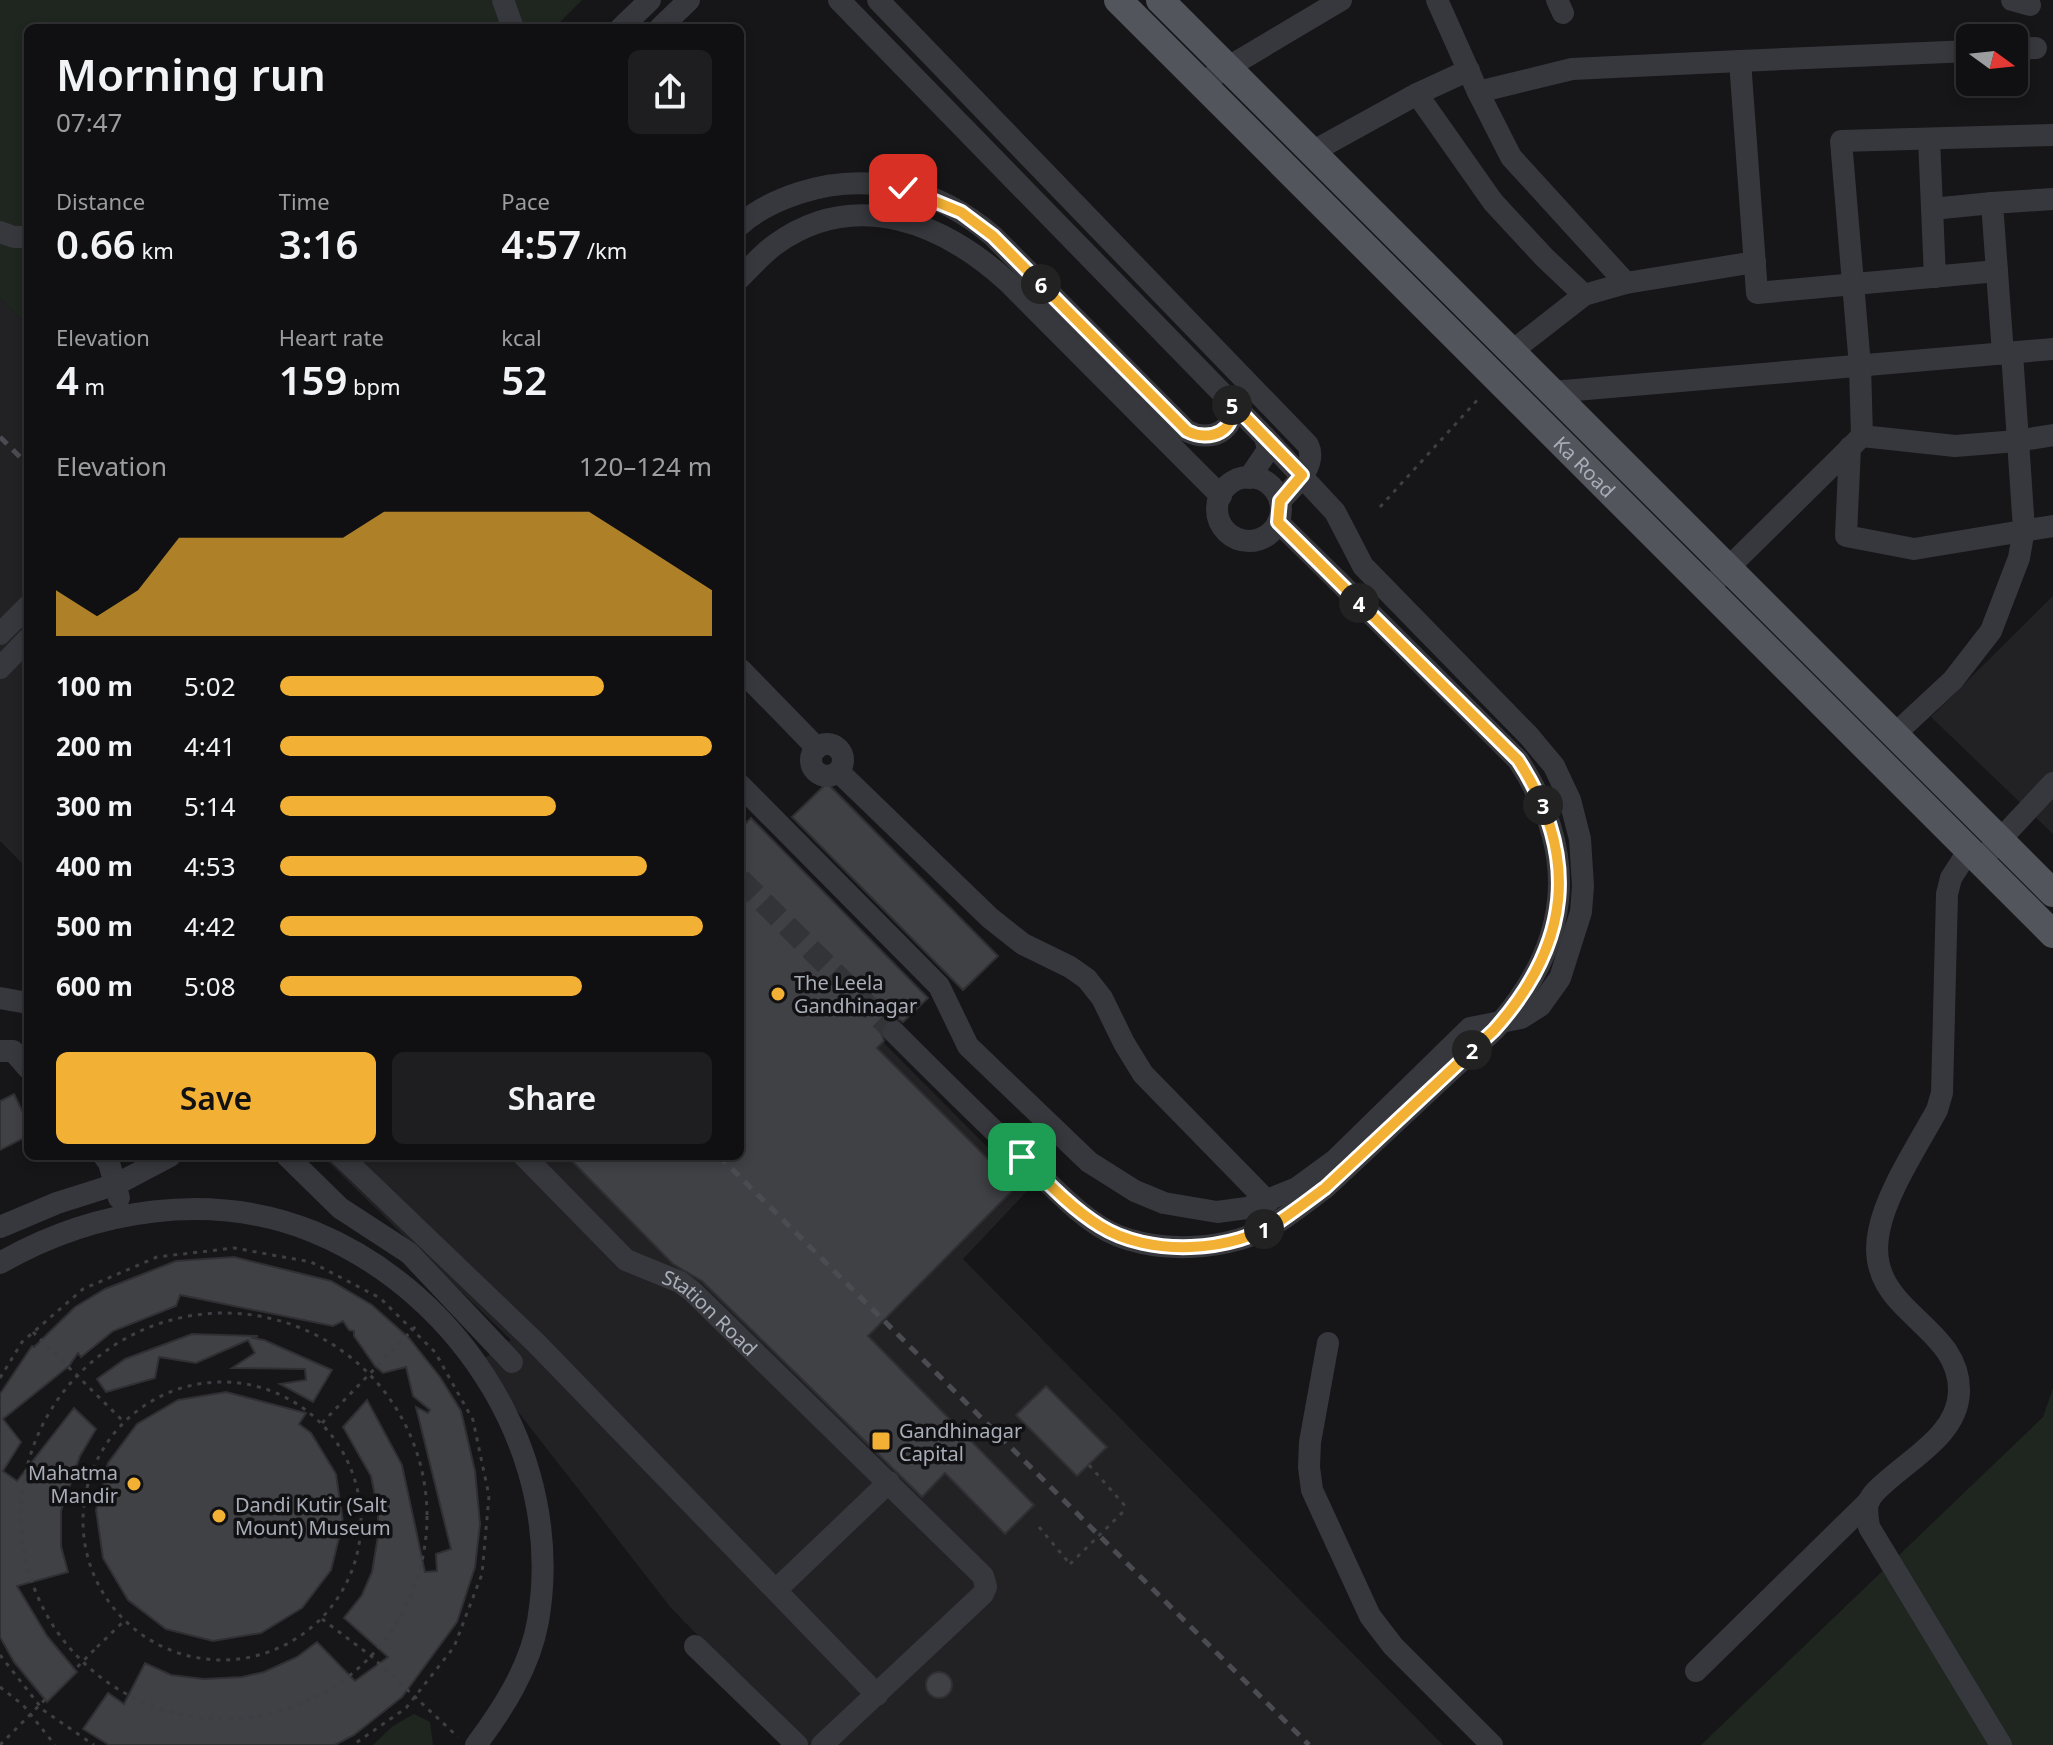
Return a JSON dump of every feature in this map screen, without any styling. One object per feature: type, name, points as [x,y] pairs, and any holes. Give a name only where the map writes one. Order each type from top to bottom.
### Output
[{"type":"main road","name":"Ka Road","points":[[1118,0],[2053,934]]},
{"type":"main road","name":"Ka Road","points":[[1160,0],[2053,893]]},
{"type":"street","points":[[503,0],[512,24]]},
{"type":"street","points":[[625,24],[650,0]]},
{"type":"street","points":[[664,24],[689,0]]},
{"type":"street","points":[[744,789],[939,986],[968,1046],[1089,1162],[1135,1191],[1164,1203],[1217,1212],[1268,1202],[1297,1188],[1334,1161],[1470,1028],[1521,1018],[1540,1006],[1560,978],[1581,912],[1580,839],[1570,800],[1554,766],[1529,736],[1363,566],[1335,512],[1302,475],[839,0]]},
{"type":"street","points":[[878,0],[1308,445],[1312,453],[1310,464],[1302,475],[1279,512],[1264,538],[1254,541],[1234,537],[1220,522],[1221,496],[1229,485],[1249,478],[1269,484],[1279,512],[1337,580],[1518,760],[1545,811],[1556,850],[1560,887],[1544,956],[1516,1005],[1494,1030],[1325,1188],[1281,1220],[1260,1231],[1205,1247],[1139,1242],[1100,1226],[1053,1187],[894,1032]]},
{"type":"street","points":[[1200,84],[1341,0]]},
{"type":"street","points":[[1437,0],[1511,157],[1626,283]]},
{"type":"street","points":[[1478,92],[1572,69],[1956,52]]},
{"type":"street","points":[[1740,61],[1757,293],[1997,271]]},
{"type":"street","points":[[1312,152],[1417,94],[1469,70]]},
{"type":"street","points":[[1417,94],[1493,202],[1584,295]]},
{"type":"street","points":[[2053,135],[1841,141],[1860,366],[1846,536],[1914,549],[2053,526]]},
{"type":"street","points":[[1929,139],[1935,277]]},
{"type":"street","points":[[744,222],[761,209],[786,198],[818,187],[850,182],[889,185],[938,200],[961,212],[993,236],[1180,424],[1194,434],[1218,435],[1225,431],[1231,420],[1231,402]]},
{"type":"street","points":[[1932,209],[2053,199]]},
{"type":"street","points":[[1895,734],[1953,680],[1991,631],[2019,558],[2024,529],[1992,203]]},
{"type":"street","points":[[744,274],[775,244],[821,222],[847,216],[877,215],[936,231],[962,245],[998,272],[1221,496]]},
{"type":"street","points":[[0,232],[24,237]]},
{"type":"street","points":[[1511,352],[1584,295],[1626,283],[1755,262]]},
{"type":"street","points":[[1552,392],[2053,349]]},
{"type":"street","points":[[1708,589],[1856,442],[1955,446],[2053,435]]},
{"type":"street","points":[[1249,478],[1268,450],[1265,437]]},
{"type":"street","points":[[0,634],[24,610]]},
{"type":"street","points":[[0,668],[24,643]]},
{"type":"street","points":[[744,673],[817,748],[812,757],[816,771],[830,776],[839,772],[990,918],[1023,944],[1087,979],[1102,998],[1143,1074],[1268,1202]]},
{"type":"street","points":[[1696,1671],[1880,1487],[1946,1429],[1956,1410],[1958,1372],[1949,1353],[1898,1303],[1882,1274],[1877,1253],[1884,1212],[1937,1110],[1942,1093],[1947,894],[1951,878],[1974,855],[1999,840],[2053,783]]},
{"type":"street","points":[[0,998],[24,1002]]},
{"type":"street","points":[[0,1051],[13,1051],[24,1063]]},
{"type":"street","points":[[107,1160],[117,1184],[122,1214]]},
{"type":"street","points":[[0,1227],[57,1203],[117,1184],[162,1160]]},
{"type":"street","points":[[291,1160],[340,1208],[409,1253],[512,1362]]},
{"type":"street","points":[[345,1160],[536,1343],[877,1695],[822,1745]]},
{"type":"street","name":"Station Road","points":[[528,1160],[626,1260],[680,1282],[692,1291],[983,1576],[986,1587],[983,1594],[877,1695]]},
{"type":"street","points":[[0,1263],[61,1233],[122,1214],[179,1209],[220,1211],[262,1217],[313,1232],[386,1271],[431,1308],[475,1360],[503,1407],[527,1464],[540,1515],[544,1569],[537,1624],[525,1661],[502,1711],[476,1745]]},
{"type":"street","points":[[488,1382],[536,1343]]},
{"type":"street","points":[[1328,1343],[1310,1442],[1312,1490],[1370,1616],[1393,1646],[1492,1745]]},
{"type":"street","points":[[776,1590],[889,1482]]},
{"type":"street","points":[[1869,1501],[1869,1527],[2001,1745]]},
{"type":"street","points":[[695,1646],[797,1745]]},
{"type":"path","points":[[1380,507],[1498,378]]},
{"type":"path","points":[[0,1378],[22,1342],[83,1289],[157,1257],[234,1248],[311,1262],[380,1298],[435,1352],[473,1420],[489,1496],[482,1574],[454,1647],[406,1708],[353,1745]]},
{"type":"path","points":[[210,1311],[276,1317],[337,1344],[386,1390],[416,1443],[429,1503],[423,1565],[399,1622],[360,1669],[309,1703],[250,1720],[189,1719],[131,1699],[81,1663],[42,1609],[22,1545],[24,1478],[46,1416],[78,1375],[88,1363],[145,1327],[210,1311]]},
{"type":"path","points":[[322,1423],[412,1330]]},
{"type":"path","points":[[33,1332],[124,1422]]},
{"type":"path","points":[[201,1383],[245,1383],[287,1397],[322,1423],[349,1463],[361,1510],[357,1558],[336,1602],[302,1637],[258,1657],[210,1661],[163,1649],[124,1622],[98,1586],[84,1544],[84,1500],[98,1458],[124,1422],[159,1396],[201,1383]]},
{"type":"path","points":[[1039,1527],[1070,1564],[1127,1508],[1089,1465]]},
{"type":"path","points":[[320,1618],[371,1656],[467,1745]]},
{"type":"path","points":[[0,1745],[124,1622]]},
{"type":"path","points":[[0,1655],[43,1710],[94,1745]]},
{"type":"path","points":[[0,1687],[23,1705],[55,1745]]},
{"type":"shaded area","points":[[0,0],[582,0],[558,24],[24,24],[24,322],[0,298]]},
{"type":"shaded area","points":[[0,298],[24,322],[24,865],[0,841]]},
{"type":"shaded area","points":[[2053,596],[2053,834],[1931,717]]},
{"type":"shaded area","points":[[744,902],[1029,1189],[963,1259],[1443,1745],[805,1745],[672,1609],[479,1362],[511,1340],[326,1160],[744,1160]]},
{"type":"shaded area","points":[[2053,1388],[2053,1745],[1701,1745],[2043,1417]]},
{"type":"shaded area","points":[[414,1714],[430,1722],[433,1745],[373,1745],[393,1726]]},
{"type":"building","points":[[827,783],[998,956],[963,990],[792,817]]},
{"type":"building","points":[[751,818],[928,998],[903,1022],[897,1018],[885,1022],[880,1029],[884,1041],[877,1048],[1016,1187],[868,1336],[1034,1505],[1005,1534],[945,1473],[922,1497],[702,1281],[673,1264],[571,1160],[744,1160],[744,825]]},
{"type":"building","points":[[14,1094],[24,1115],[24,1138],[0,1150],[0,1101]]},
{"type":"building","points":[[234,1257],[331,1281],[372,1305],[409,1338],[440,1377],[461,1411],[475,1471],[480,1524],[475,1567],[457,1622],[402,1697],[354,1735],[335,1745],[109,1745],[83,1729],[108,1693],[124,1704],[145,1663],[171,1675],[204,1679],[242,1677],[264,1672],[297,1657],[317,1642],[355,1681],[388,1657],[344,1618],[362,1595],[372,1572],[378,1536],[378,1510],[371,1476],[343,1427],[367,1400],[402,1465],[425,1572],[437,1571],[436,1554],[451,1549],[416,1407],[428,1413],[430,1410],[413,1396],[406,1367],[383,1373],[354,1336],[354,1331],[349,1330],[343,1321],[333,1326],[180,1295],[176,1306],[113,1331],[81,1357],[78,1353],[69,1366],[3,1419],[21,1442],[3,1471],[17,1481],[74,1408],[96,1429],[80,1456],[61,1511],[61,1546],[68,1572],[17,1586],[47,1636],[77,1672],[47,1702],[14,1662],[0,1637],[0,1394],[32,1346],[75,1307],[105,1289],[176,1261]]},
{"type":"building","points":[[192,1334],[258,1336],[253,1338],[332,1370],[313,1402],[280,1384],[306,1380],[305,1369],[232,1368],[255,1353],[248,1340],[196,1363],[159,1357],[155,1378],[106,1392],[97,1379],[125,1359]]},
{"type":"building","points":[[1046,1386],[1107,1447],[1077,1476],[1016,1415]]},
{"type":"building","name":"Dandi Kutir (Salt Mount) Museum","points":[[226,1392],[306,1413],[299,1424],[311,1433],[336,1474],[343,1522],[331,1570],[302,1608],[261,1633],[213,1641],[166,1629],[128,1600],[103,1558],[96,1510],[108,1463],[137,1424],[178,1400]]},
{"type":"building","points":[[939,1672],[948,1676],[952,1685],[948,1694],[939,1698],[930,1694],[926,1685],[930,1676]]},
{"type":"tunnel","points":[[744,883],[894,1032]]},
{"type":"railway","points":[[0,437],[24,461]]},
{"type":"railway","points":[[723,1160],[1309,1745]]},
{"type":"place","name":"The Leela Gandhinagar","points":[[778,994]]},
{"type":"place","name":"Gandhinagar Capital","points":[[881,1441]]},
{"type":"place","name":"Mahatma Mandir","points":[[134,1484]]},
{"type":"place","name":"Dandi Kutir (Salt Mount) Museum","points":[[219,1516]]},
{"type":"route","points":[[903,188],[961,212],[993,236],[1187,431],[1213,436],[1225,431],[1231,420],[1231,402],[1302,475],[1280,501],[1278,522],[1518,760],[1545,811],[1559,870],[1560,887],[1552,932],[1544,956],[1516,1005],[1494,1030],[1325,1188],[1281,1220],[1260,1231],[1205,1247],[1164,1246],[1127,1239],[1100,1226],[1074,1207],[1022,1157]]}]
